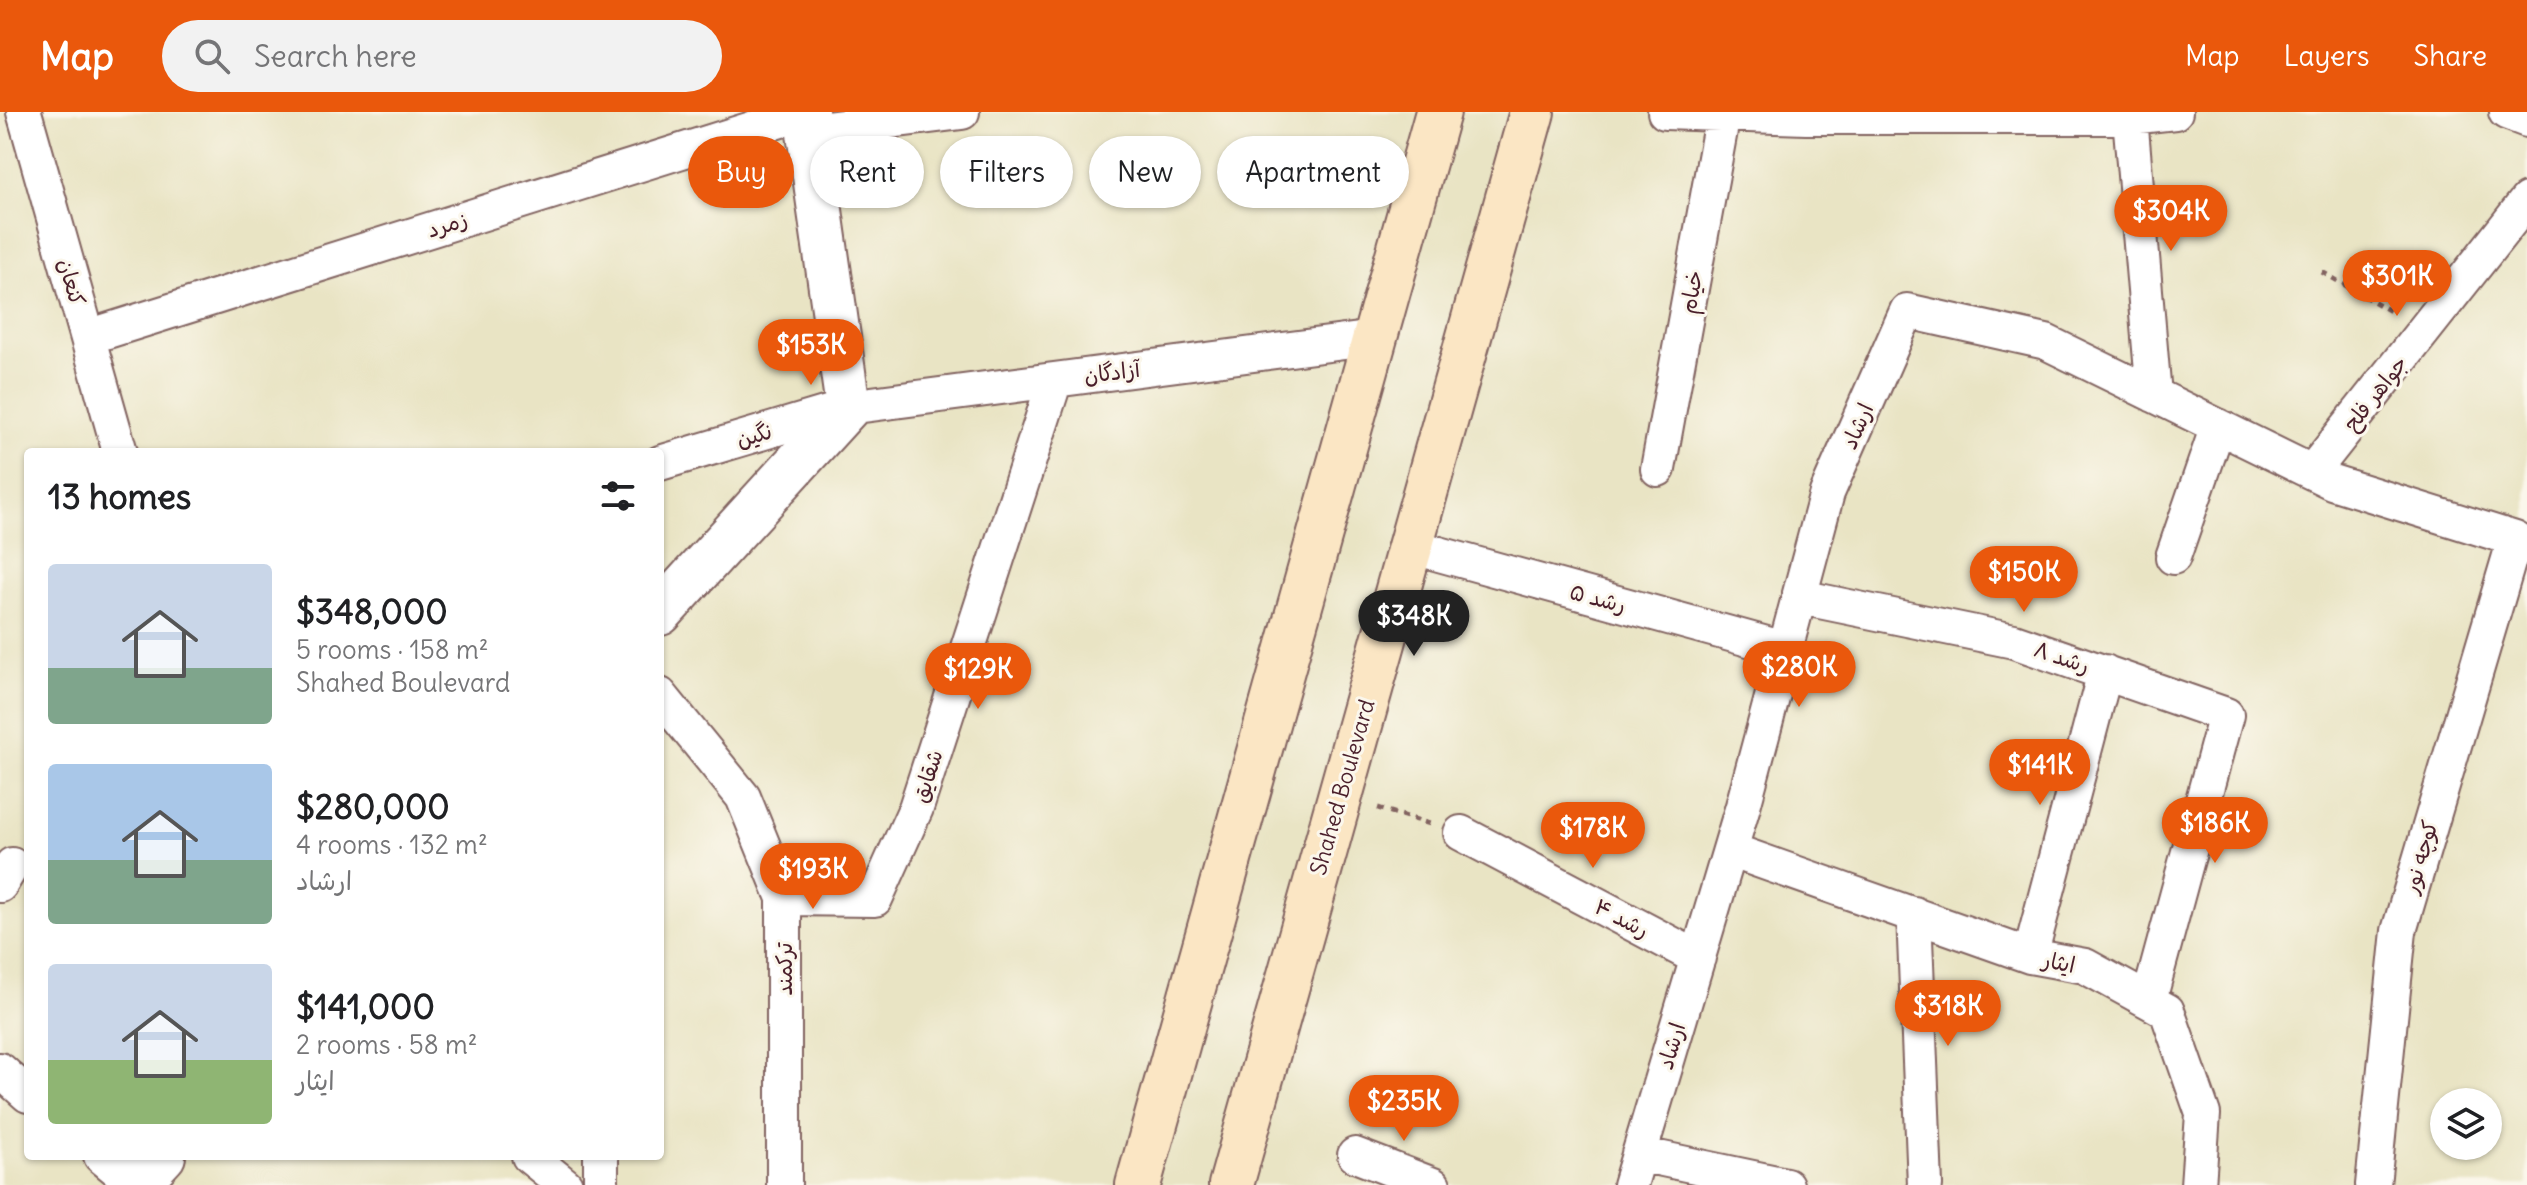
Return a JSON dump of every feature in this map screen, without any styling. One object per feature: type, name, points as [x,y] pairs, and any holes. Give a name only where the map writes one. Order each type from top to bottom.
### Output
[{"type":"main road","points":[[1138,1185],[1438,112]]},
{"type":"main road","name":"Shahed Boulevard","points":[[1231,1185],[1532,112]]},
{"type":"street","name":"کنعان","points":[[24,112],[119,448]]},
{"type":"street","name":"زمرد","points":[[88,337],[807,118],[962,112]]},
{"type":"street","points":[[1665,112],[2130,117],[2175,112]]},
{"type":"street","points":[[2506,112],[2527,120]]},
{"type":"street","name":"خیام","points":[[1658,469],[1723,114]]},
{"type":"street","points":[[2130,117],[2154,395]]},
{"type":"street","points":[[664,609],[848,407],[807,118]]},
{"type":"street","name":"جواهر فلح","points":[[2312,472],[2527,200]]},
{"type":"street","name":"ارشاد","points":[[1635,1170],[1730,850],[1827,493],[1907,311],[2046,342],[2332,482],[2521,543]]},
{"type":"street","name":"آزادگان","points":[[848,407],[1375,338]]},
{"type":"street","name":"شقایق","points":[[784,898],[875,899],[916,808],[1055,380]]},
{"type":"street","name":"نگین","points":[[664,462],[848,407]]},
{"type":"street","points":[[2173,557],[2218,426]]},
{"type":"street","name":"کوچه نور","points":[[2373,1185],[2399,931],[2521,543]]},
{"type":"street","name":"رشد ۵","points":[[1410,546],[1785,649]]},
{"type":"street","name":"رشد ۸","points":[[1800,597],[2014,641],[2226,715],[2149,1000]]},
{"type":"street","points":[[2030,956],[2105,672]]},
{"type":"street","name":"ترکمند","points":[[664,700],[743,797],[784,898],[784,1185]]},
{"type":"street","name":"رشد ۴","points":[[1461,833],[1698,958]]},
{"type":"street","name":"ایثار","points":[[1730,850],[2030,956],[2085,966],[2167,1011],[2203,1114],[2198,1185]]},
{"type":"street","points":[[1914,914],[1925,1185]]},
{"type":"street","points":[[0,1070],[24,1091]]},
{"type":"street","points":[[1355,1155],[1433,1185]]},
{"type":"street","points":[[106,1160],[136,1185],[159,1160]]},
{"type":"street","points":[[534,1160],[565,1185]]},
{"type":"street","points":[[601,1160],[601,1185]]},
{"type":"street","points":[[1635,1170],[1786,1185]]},
{"type":"path","points":[[2322,272],[2424,331]]},
{"type":"path","points":[[1340,796],[1461,833]]}]
